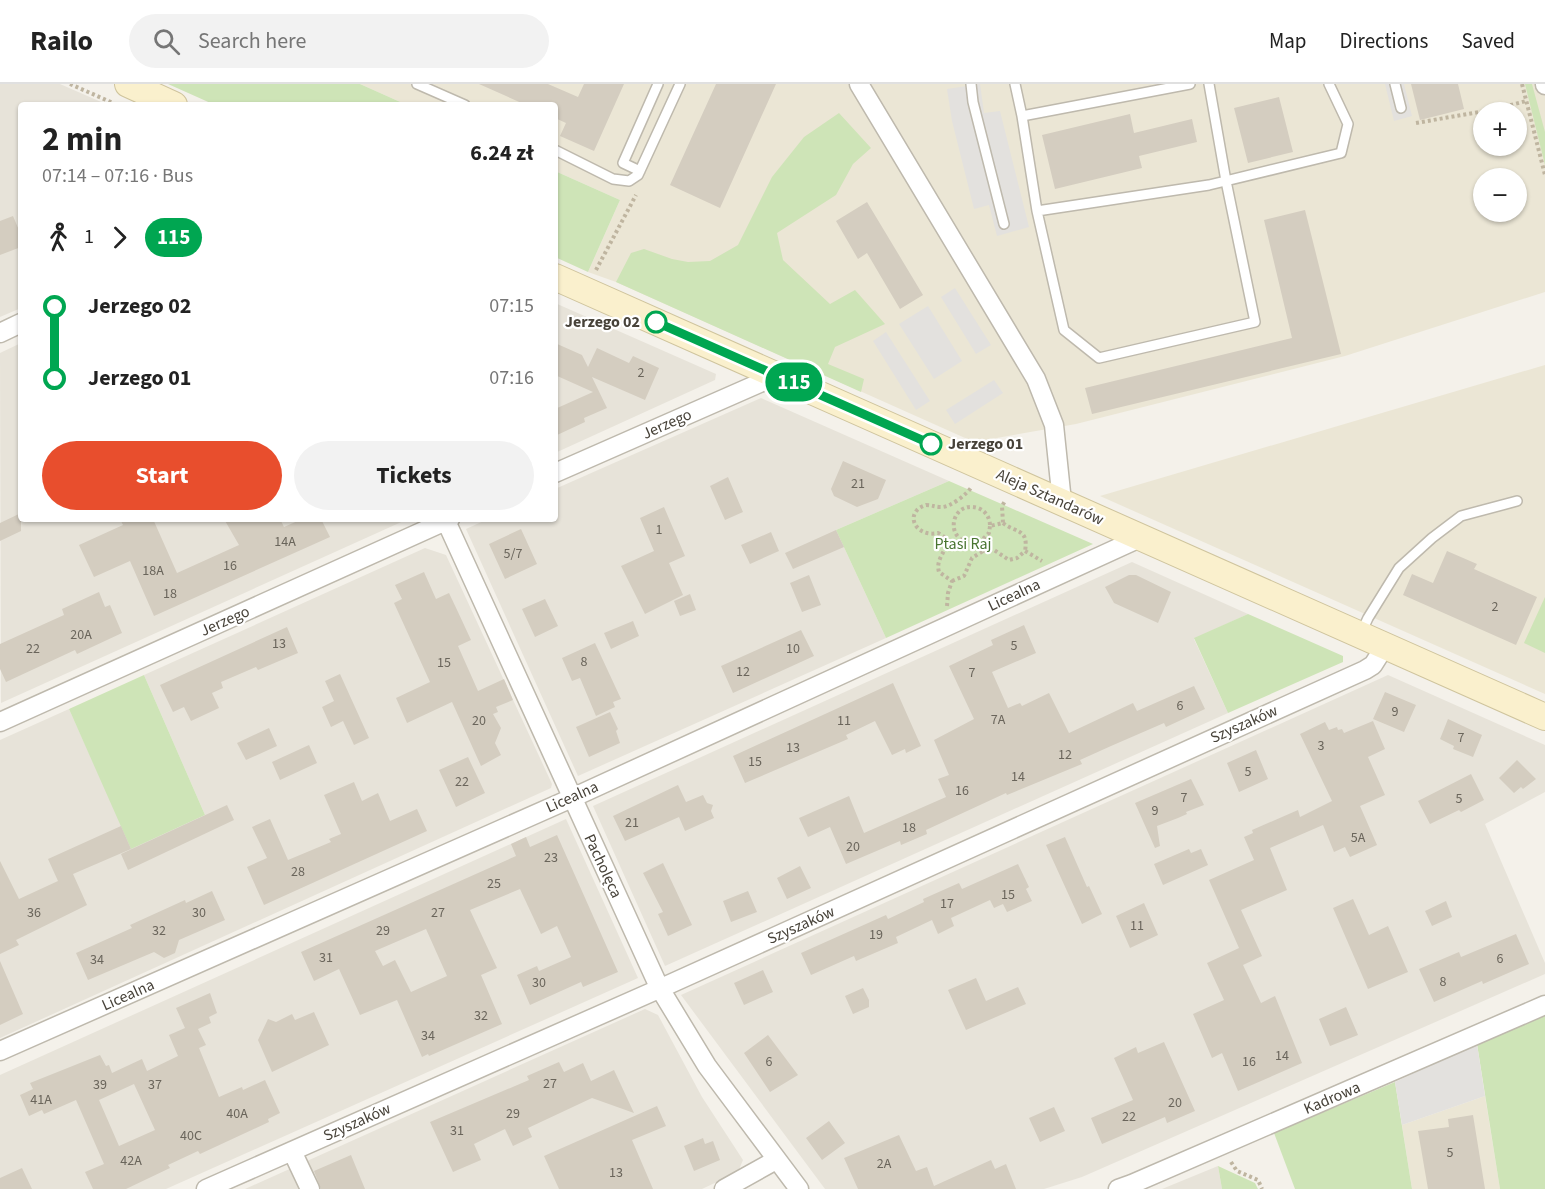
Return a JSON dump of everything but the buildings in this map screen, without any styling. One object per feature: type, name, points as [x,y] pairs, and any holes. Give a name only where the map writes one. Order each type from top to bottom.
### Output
[{"type":"street","points":[[128,84],[167,102]]},
{"type":"street","points":[[859,84],[1036,379],[1054,425],[1062,502]]},
{"type":"street","name":"Aleja Sztandarów","points":[[558,278],[1545,717]]},
{"type":"street","points":[[0,333],[18,324]]},
{"type":"street","name":"Jerzego","points":[[558,472],[778,375]]},
{"type":"street","name":"Jerzego","points":[[0,722],[444,522]]},
{"type":"street","name":"Pacholęca","points":[[449,522],[659,987],[692,1044],[799,1189]]},
{"type":"street","name":"Licealna","points":[[0,1052],[572,798],[1142,537]]},
{"type":"street","name":"Szyszaków","points":[[206,1189],[1365,670],[1373,665],[1385,646]]},
{"type":"street","name":"Kadrowa","points":[[1118,1189],[1545,1005]]},
{"type":"street","points":[[292,1151],[310,1189]]},
{"type":"street","points":[[724,1189],[776,1160]]},
{"type":"lane","points":[[417,84],[458,102]]},
{"type":"lane","points":[[640,171],[623,163],[658,84]]},
{"type":"lane","points":[[558,152],[613,179],[629,181],[638,175],[680,84]]},
{"type":"lane","points":[[971,84],[973,102],[1004,224]]},
{"type":"lane","points":[[1015,84],[1037,211],[1064,330],[1099,358],[1255,322],[1209,84]]},
{"type":"lane","points":[[1022,116],[1190,84]]},
{"type":"lane","points":[[1037,211],[1226,181],[1341,153],[1348,124],[1329,84]]},
{"type":"lane","points":[[1395,84],[1401,108]]},
{"type":"lane","points":[[1360,635],[1399,568],[1432,538],[1461,516],[1517,501]]},
{"type":"path","points":[[70,84],[110,102]]},
{"type":"path","points":[[1522,84],[1545,175]]},
{"type":"path","points":[[1416,123],[1496,109],[1526,101]]},
{"type":"path","points":[[592,277],[646,175],[645,159]]},
{"type":"path","points":[[946,538],[938,533],[922,532],[914,523],[914,516],[921,507],[949,506],[964,496],[973,486]]},
{"type":"path","points":[[958,499],[962,508]]},
{"type":"path","points":[[1003,523],[1002,506],[1006,501]]},
{"type":"path","points":[[962,508],[982,509],[990,519],[990,526],[988,533],[979,543],[967,543],[955,534],[954,519],[962,508]]},
{"type":"path","points":[[951,581],[964,576],[972,558],[983,551],[994,550],[1010,560],[1017,558],[1025,551],[1026,543],[1020,531],[1003,523],[990,526]]},
{"type":"path","points":[[946,538],[955,534]]},
{"type":"path","points":[[946,538],[945,550],[937,565],[939,572],[951,581]]},
{"type":"path","points":[[979,543],[983,551]]},
{"type":"path","points":[[1025,551],[1049,564]]},
{"type":"path","points":[[948,609],[951,581]]},
{"type":"path","points":[[1228,1156],[1237,1171],[1258,1180],[1262,1189]]},
{"type":"shaded area","points":[[0,84],[60,84],[101,102],[18,102],[18,309],[0,317]]},
{"type":"shaded area","points":[[360,84],[1545,84],[1545,292],[1345,356],[1076,424],[974,442],[616,282],[588,272],[620,200],[558,172],[558,102],[400,102]]},
{"type":"shaded area","points":[[980,84],[984,113],[1000,111],[1029,227],[997,236],[989,205],[974,209],[952,121],[947,89]]},
{"type":"shaded area","points":[[1385,84],[1404,84],[1412,116],[1394,121]]},
{"type":"shaded area","points":[[955,288],[991,345],[976,354],[941,297]]},
{"type":"shaded area","points":[[558,304],[716,374],[715,380],[558,452]]},
{"type":"shaded area","points":[[928,306],[962,361],[934,379],[899,324]]},
{"type":"shaded area","points":[[886,332],[930,401],[916,410],[873,341]]},
{"type":"shaded area","points":[[18,344],[18,522],[401,522],[1,703],[0,353]]},
{"type":"shaded area","points":[[1545,365],[1545,694],[1100,496]]},
{"type":"shaded area","points":[[994,380],[1003,393],[955,424],[946,410]]},
{"type":"shaded area","points":[[761,398],[949,481],[836,530],[886,638],[578,776],[466,529],[481,522],[558,522],[558,488]]},
{"type":"shaded area","points":[[425,548],[446,555],[552,784],[551,788],[0,1038],[0,740],[69,709],[132,848],[205,815],[144,675]]},
{"type":"shaded area","points":[[1132,562],[1248,614],[1194,639],[1228,713],[665,966],[593,806]]},
{"type":"shaded area","points":[[1388,675],[1545,745],[1545,792],[1485,824],[1545,963],[1545,974],[1082,1177],[1044,1189],[825,1189],[681,995]]},
{"type":"shaded area","points":[[566,819],[638,978],[166,1189],[0,1189],[0,1075]]},
{"type":"shaded area","points":[[645,1009],[658,1015],[702,1097],[743,1160],[738,1172],[702,1189],[319,1189],[307,1161]]},
{"type":"shaded area","points":[[1477,1044],[1485,1096],[1402,1125],[1395,1082]]},
{"type":"shaded area","points":[[1485,1096],[1500,1189],[1412,1189],[1402,1125]]},
{"type":"shaded area","points":[[1218,1166],[1222,1189],[1162,1189]]},
{"type":"shaded area","points":[[294,1167],[304,1189],[245,1189]]},
{"type":"green space","points":[[168,84],[360,84],[400,102],[208,102]]},
{"type":"green space","points":[[1525,84],[1532,84],[1545,132],[1545,165]]},
{"type":"green space","points":[[839,113],[871,148],[853,164],[836,195],[777,233],[783,260],[830,304],[855,290],[885,324],[835,347],[828,364],[864,379],[861,392],[616,282],[631,253],[644,249],[688,262],[710,261],[738,245],[772,177],[804,137]]},
{"type":"green space","points":[[558,172],[620,200],[588,272],[558,258]]},
{"type":"green space","name":"Ptasi Raj","points":[[949,481],[1093,544],[886,638],[836,530]]},
{"type":"green space","points":[[1545,597],[1545,653],[1524,643]]},
{"type":"green space","points":[[1248,614],[1343,656],[1343,662],[1228,713],[1194,638]]},
{"type":"green space","points":[[144,675],[205,815],[131,849],[69,709]]},
{"type":"green space","points":[[1545,1015],[1545,1189],[1500,1189],[1477,1044]]},
{"type":"green space","points":[[1395,1082],[1412,1189],[1295,1189],[1274,1133]]},
{"type":"green space","points":[[1218,1166],[1255,1183],[1258,1189],[1222,1189]]},
{"type":"bus line","name":"115","points":[[656,322],[931,444]]},
{"type":"place","name":"Jerzego 02","points":[[656,322]]},
{"type":"place","name":"Jerzego 01","points":[[931,444]]}]
